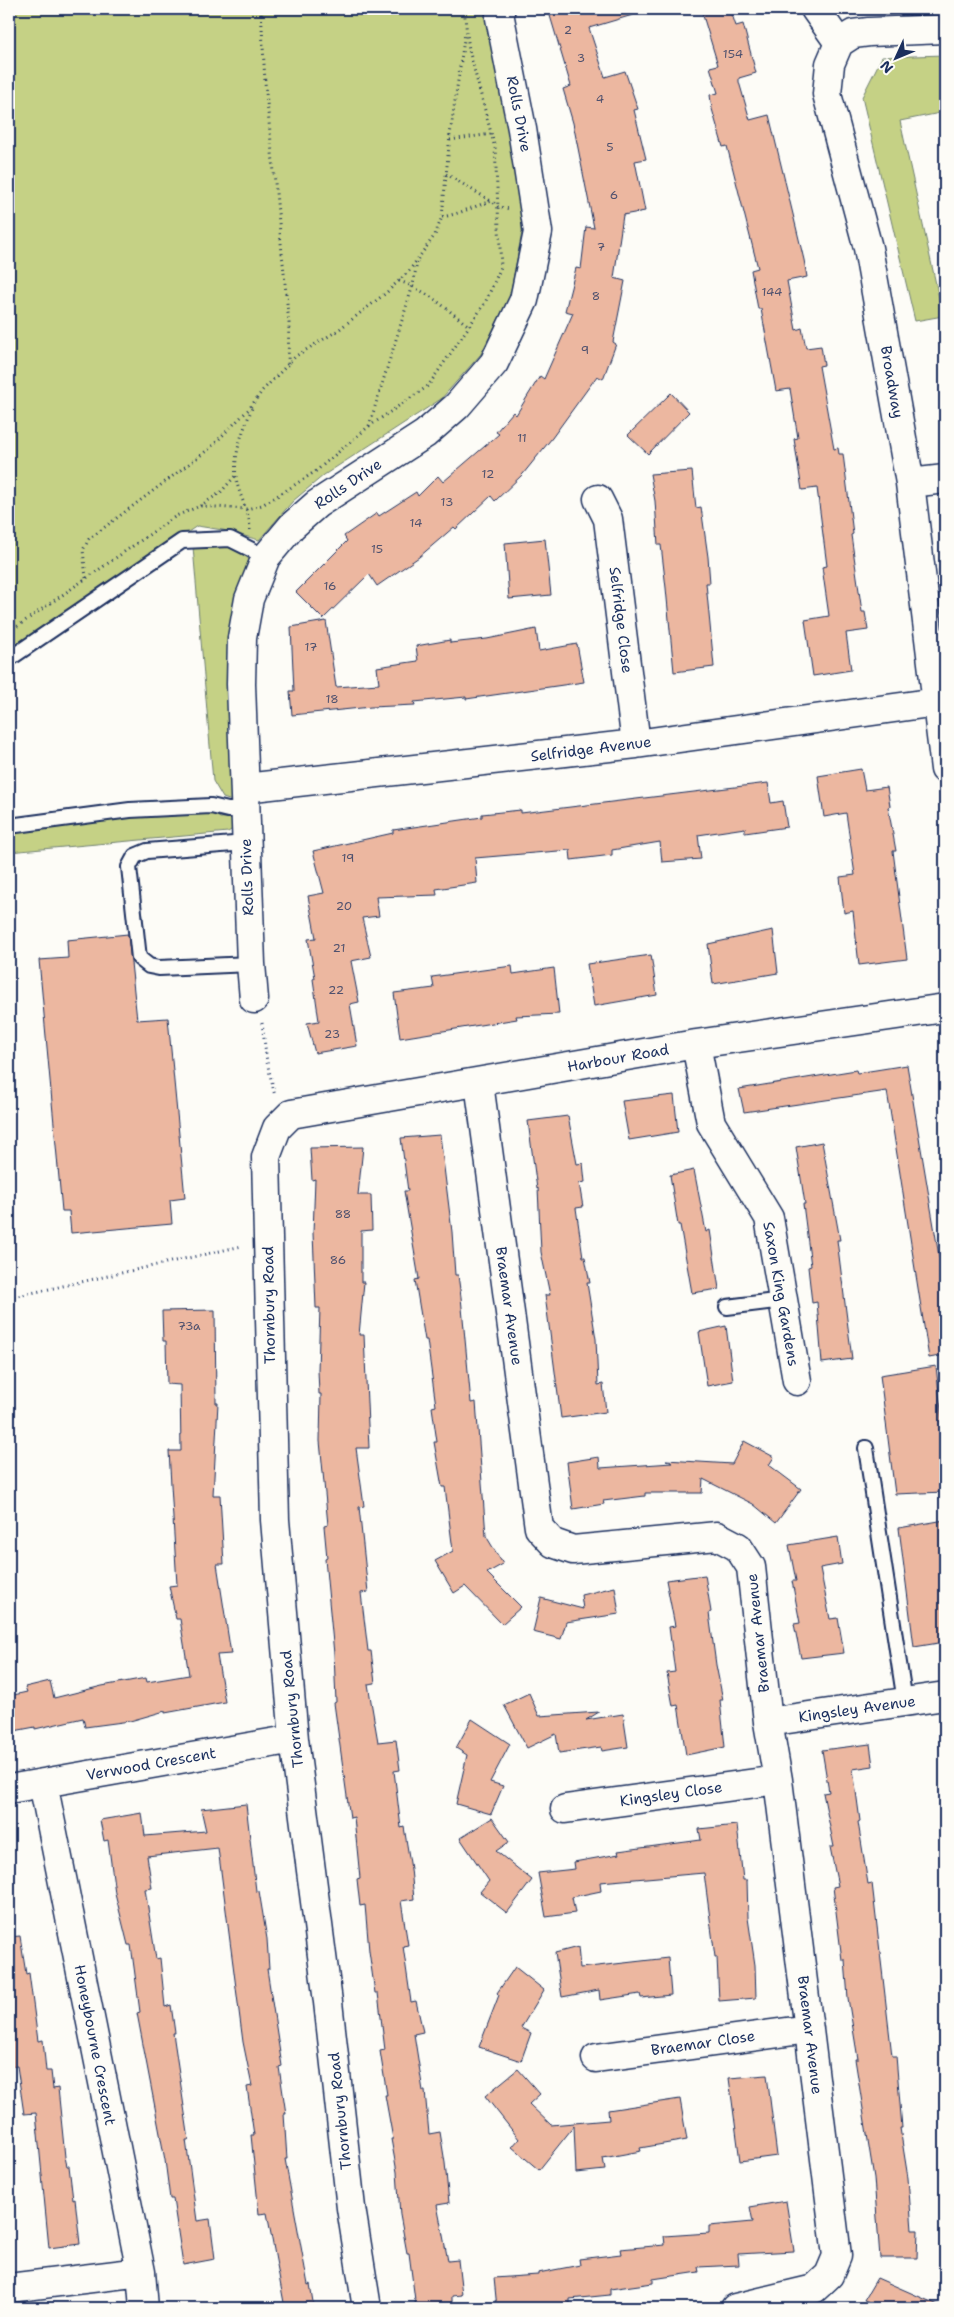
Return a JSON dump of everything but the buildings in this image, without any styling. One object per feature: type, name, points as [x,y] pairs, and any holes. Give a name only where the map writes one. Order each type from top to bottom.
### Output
[{"type":"street","name":"Rolls Drive","points":[[254,1000],[246,843],[241,684],[242,638],[257,547],[292,526],[317,504],[425,434],[457,406],[494,363],[524,300],[538,232],[522,129],[500,18],[500,9]]},
{"type":"street","points":[[815,9],[839,43],[853,34],[945,29]]},
{"type":"street","name":"Broadway","points":[[839,43],[830,64],[828,94],[868,248],[910,483],[945,769]]},
{"type":"street","points":[[910,483],[945,478]]},
{"type":"street","name":"Selfridge Close","points":[[598,499],[608,519],[636,744]]},
{"type":"street","name":"Selfridge Avenue","points":[[245,799],[937,702]]},
{"type":"street","name":"Harbour Road","points":[[291,1114],[696,1044],[945,1008]]},
{"type":"street","name":"Saxon King Gardens","points":[[696,1044],[711,1123],[769,1218],[797,1381]]},
{"type":"street","name":"Braemar Avenue","points":[[479,1083],[539,1528],[554,1543],[573,1550],[718,1536],[738,1547],[751,1567],[768,1722],[778,1780],[837,2256],[829,2275],[814,2289],[736,2308]]},
{"type":"street","name":"Thornbury Road","points":[[291,1114],[277,1128],[266,1157],[275,1520],[294,1739],[328,2002],[351,2208],[367,2308]]},
{"type":"street","name":"Kingsley Avenue","points":[[768,1722],[945,1696]]},
{"type":"street","name":"Verwood Crescent","points":[[9,1789],[294,1739]]},
{"type":"street","name":"Kingsley Close","points":[[565,1809],[778,1780]]},
{"type":"street","name":"Honeybourne Crescent","points":[[43,1783],[141,2272],[144,2308]]},
{"type":"street","name":"Braemar Close","points":[[596,2058],[809,2029]]},
{"type":"street","points":[[9,2288],[141,2272]]},
{"type":"lane","points":[[9,659],[182,541],[230,539],[257,547]]},
{"type":"lane","points":[[9,826],[130,810],[211,806],[228,810],[245,799]]},
{"type":"lane","points":[[246,843],[147,851],[136,856],[130,867],[139,958],[149,966],[159,968],[251,964]]},
{"type":"lane","points":[[727,1307],[783,1300]]},
{"type":"lane","points":[[866,1448],[905,1702]]},
{"type":"path","points":[[261,9],[266,92],[289,323],[288,365]]},
{"type":"path","points":[[200,506],[247,510],[262,505],[290,488],[368,427],[428,386],[485,303],[501,267],[495,148],[469,50],[464,9]]},
{"type":"path","points":[[86,578],[83,550],[89,539],[202,455],[253,404],[263,390],[296,356],[337,331],[399,281],[435,235],[442,217],[450,140],[466,30]]},
{"type":"path","points":[[450,140],[491,134]]},
{"type":"path","points":[[446,174],[492,201],[498,207],[536,212]]},
{"type":"path","points":[[442,217],[462,213],[469,208],[492,201]]},
{"type":"path","points":[[368,427],[413,286],[417,260]]},
{"type":"path","points":[[399,281],[413,286],[436,300],[469,326]]},
{"type":"path","points":[[253,404],[239,446],[236,476],[257,547]]},
{"type":"path","points":[[9,632],[176,516],[200,506],[220,493],[236,476]]},
{"type":"path","points":[[254,1000],[261,1014],[267,1062],[276,1101],[291,1114]]},
{"type":"path","points":[[9,1298],[268,1240]]},
{"type":"green space","points":[[9,9],[489,9],[522,182],[522,232],[510,296],[481,354],[441,399],[324,475],[293,501],[259,540],[223,530],[197,526],[9,651]]},
{"type":"green space","points":[[945,55],[945,112],[900,121],[943,316],[915,321],[862,97],[882,57]]},
{"type":"green space","points":[[226,546],[241,552],[251,561],[235,802],[223,798],[213,781],[193,547]]},
{"type":"green space","points":[[210,811],[220,818],[237,817],[234,828],[228,832],[9,852],[9,832],[134,816]]}]
